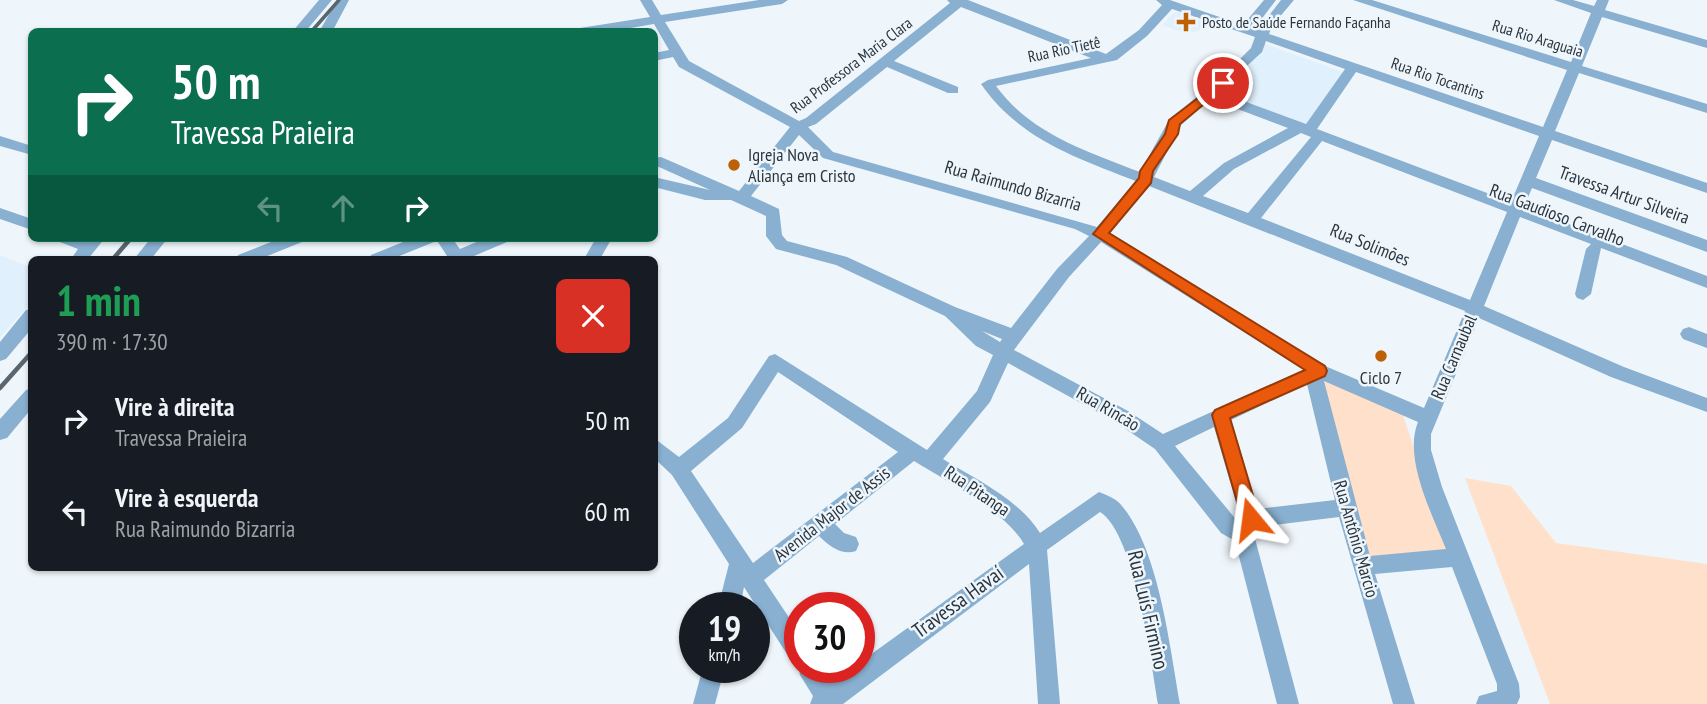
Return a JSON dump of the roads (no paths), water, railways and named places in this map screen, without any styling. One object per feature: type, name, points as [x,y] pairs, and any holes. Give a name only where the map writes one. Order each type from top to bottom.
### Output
[{"type":"street","points":[[302,28],[326,0]]},
{"type":"street","points":[[327,28],[343,0]]},
{"type":"street","name":"Rua Raimundo Bizarria","points":[[646,0],[684,64],[798,126],[828,155],[1056,217],[1100,234],[1316,372],[1427,418]]},
{"type":"street","points":[[606,28],[782,0]]},
{"type":"street","points":[[1246,30],[1270,0]]},
{"type":"street","name":"Avenida Major de Assis","points":[[745,570],[821,524],[922,455],[984,394],[1000,366],[1002,352],[1063,273],[1146,179],[1146,171],[1172,134],[1174,123],[1211,94],[1257,48],[1266,25],[1288,0]]},
{"type":"street","name":"Rua Rio Araguaia","points":[[1359,0],[1707,109]]},
{"type":"street","points":[[1560,0],[1601,5],[1707,44]]},
{"type":"street","points":[[958,1],[1106,59]]},
{"type":"street","name":"Rua Professora Maria Clara","points":[[738,196],[798,126],[811,121],[958,1]]},
{"type":"street","name":"Rua Rio Tocantins","points":[[1164,2],[1707,188]]},
{"type":"street","name":"Rua Rio Tietê","points":[[988,84],[1106,59],[1127,46],[1164,2]]},
{"type":"street","name":"Rua Carnaubal","points":[[1487,704],[1503,702],[1509,696],[1508,684],[1432,487],[1422,450],[1422,434],[1601,5]]},
{"type":"street","points":[[658,56],[677,52]]},
{"type":"street","points":[[886,62],[953,90]]},
{"type":"street","points":[[1251,219],[1353,67]]},
{"type":"street","name":"Rua Solimões","points":[[988,84],[1020,118],[1048,139],[1068,149],[1474,308],[1667,393],[1707,405]]},
{"type":"street","name":"Rua Gaudioso Carvalho","points":[[1211,94],[1400,165],[1401,170],[1411,179],[1707,282]]},
{"type":"street","points":[[1193,197],[1229,166],[1310,131]]},
{"type":"street","points":[[0,141],[28,150]]},
{"type":"street","name":"Rua Rincão","points":[[661,163],[774,213],[774,236],[782,244],[841,261],[949,311],[1015,337]]},
{"type":"street","name":"Travessa Artur Silveira","points":[[1528,181],[1707,246]]},
{"type":"street","name":"Rua Rincão","points":[[658,183],[705,195],[738,196]]},
{"type":"street","points":[[0,213],[28,224]]},
{"type":"street","name":"Rua Gaudioso Carvalho","points":[[1513,214],[1594,249],[1707,292]]},
{"type":"street","points":[[145,256],[157,242]]},
{"type":"street","points":[[252,250],[281,242]]},
{"type":"street","points":[[384,256],[418,242]]},
{"type":"street","points":[[462,256],[492,242]]},
{"type":"street","points":[[1583,294],[1594,249]]},
{"type":"street","name":"Rua Rincão","points":[[949,311],[971,334],[1121,416],[1162,443],[1228,527],[1247,527]]},
{"type":"street","points":[[0,354],[28,321]]},
{"type":"street","points":[[1689,334],[1707,341]]},
{"type":"street","name":"Rua Pitanga","points":[[679,469],[735,423],[775,360],[1015,517],[1036,545]]},
{"type":"street","points":[[1162,443],[1316,372]]},
{"type":"street","name":"Rua Antônio Marcio","points":[[1316,372],[1346,507],[1404,704]]},
{"type":"street","points":[[0,432],[28,400]]},
{"type":"street","points":[[1220,415],[1288,704]]},
{"type":"street","points":[[658,450],[679,469],[784,630]]},
{"type":"street","name":"Rua Luís Firmino","points":[[1088,508],[1099,501],[1106,502],[1127,531],[1137,553],[1150,602],[1169,704]]},
{"type":"street","points":[[1247,527],[1346,507]]},
{"type":"street","name":"Travessa Havaí","points":[[827,702],[1088,508]]},
{"type":"street","points":[[821,524],[836,540],[849,544]]},
{"type":"street","points":[[1036,545],[1049,704]]},
{"type":"street","points":[[1362,566],[1457,557]]},
{"type":"street","points":[[735,592],[745,570]]},
{"type":"street","points":[[704,704],[710,683]]},
{"type":"street","points":[[817,683],[827,702]]},
{"type":"railway","points":[[314,28],[339,0]]},
{"type":"railway","points":[[116,256],[128,242]]},
{"type":"railway","points":[[0,388],[28,356]]},
{"type":"place","name":"Posto de Saúde Fernando Façanha","points":[[1186,22]]},
{"type":"place","name":"Igreja Nova Aliança em Cristo","points":[[734,165]]},
{"type":"place","name":"Ciclo 7","points":[[1381,356]]}]
